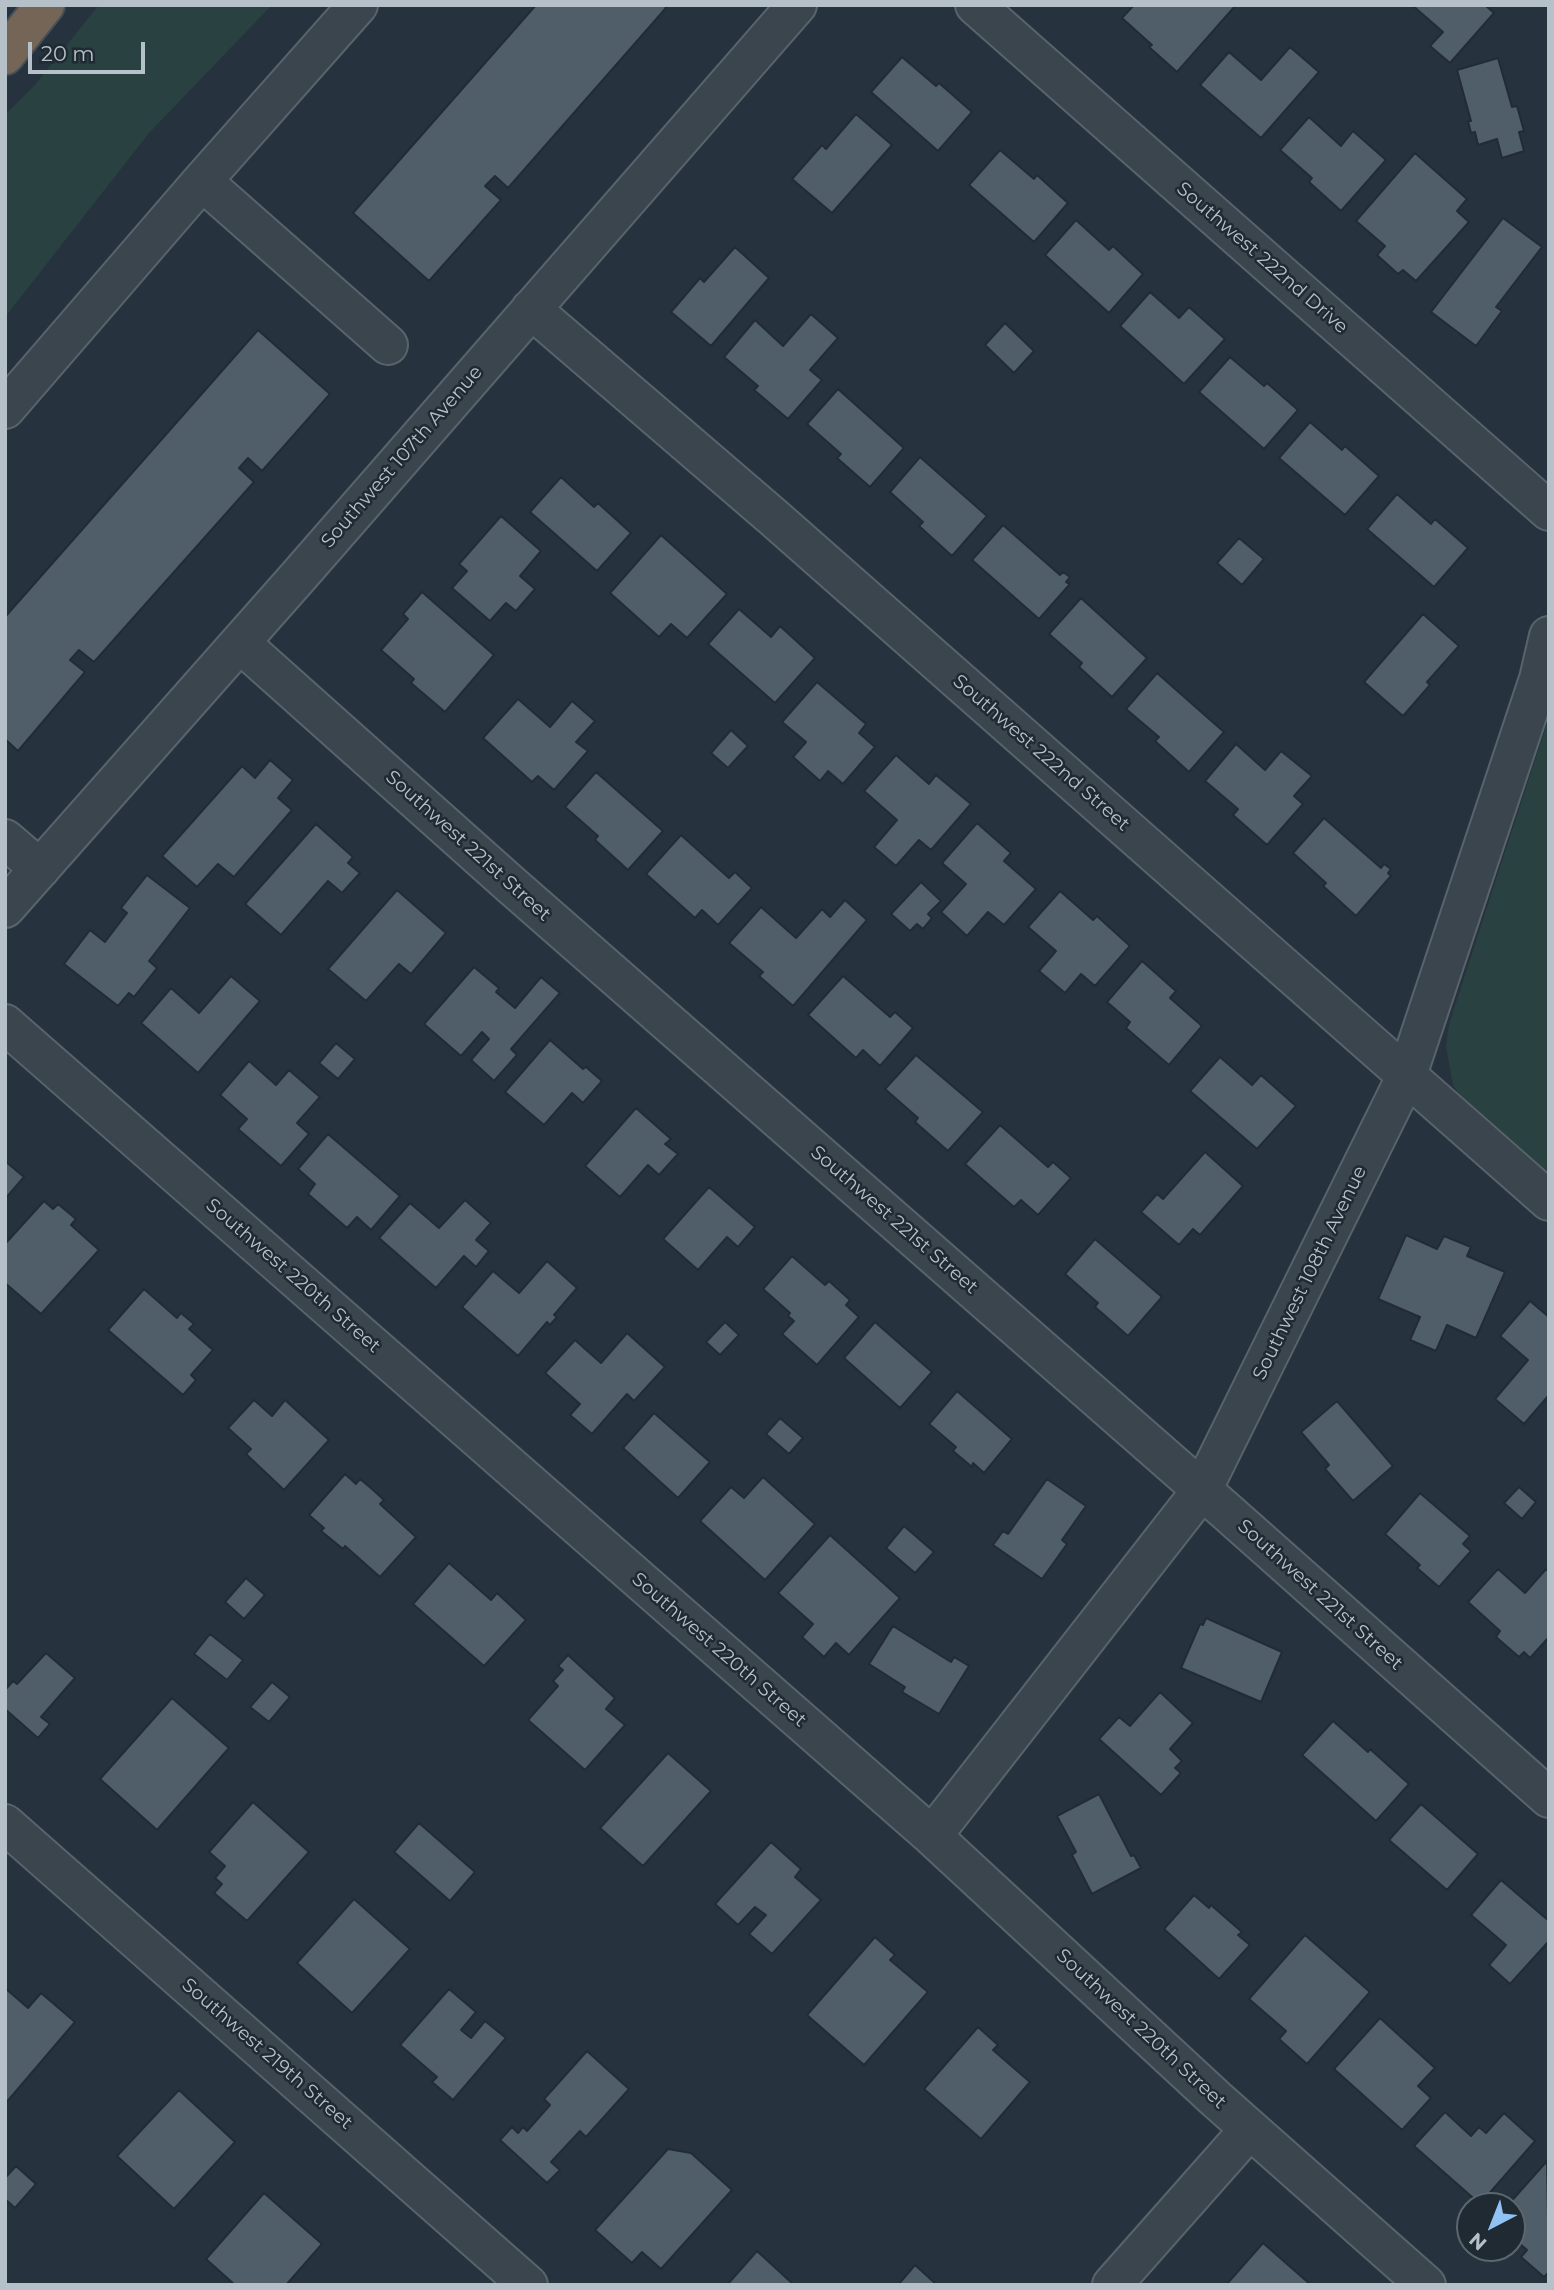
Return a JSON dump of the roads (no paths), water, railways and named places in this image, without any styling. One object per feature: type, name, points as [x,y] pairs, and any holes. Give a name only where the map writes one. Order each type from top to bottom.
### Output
[{"type":"highway","points":[[5,55],[45,5]]},
{"type":"street","points":[[5,409],[358,5]]},
{"type":"street","name":"Southwest 107th Avenue","points":[[5,908],[797,5]]},
{"type":"street","name":"Southwest 222nd Drive","points":[[975,5],[1549,511]]},
{"type":"street","points":[[202,181],[388,345]]},
{"type":"street","name":"Southwest 222nd Street","points":[[531,309],[773,517],[1549,1201]]},
{"type":"street","name":"Southwest 108th Avenue","points":[[932,1836],[1202,1490],[1407,1075],[1539,679],[1549,636]]},
{"type":"street","name":"Southwest 221st Street","points":[[240,643],[1549,1798]]},
{"type":"street","points":[[5,839],[40,869]]},
{"type":"street","name":"Southwest 220th Street","points":[[5,1024],[932,1836],[1250,2129],[1426,2285]]},
{"type":"street","name":"Southwest 219th Street","points":[[5,1824],[528,2285]]},
{"type":"street","points":[[1112,2285],[1250,2129]]}]
